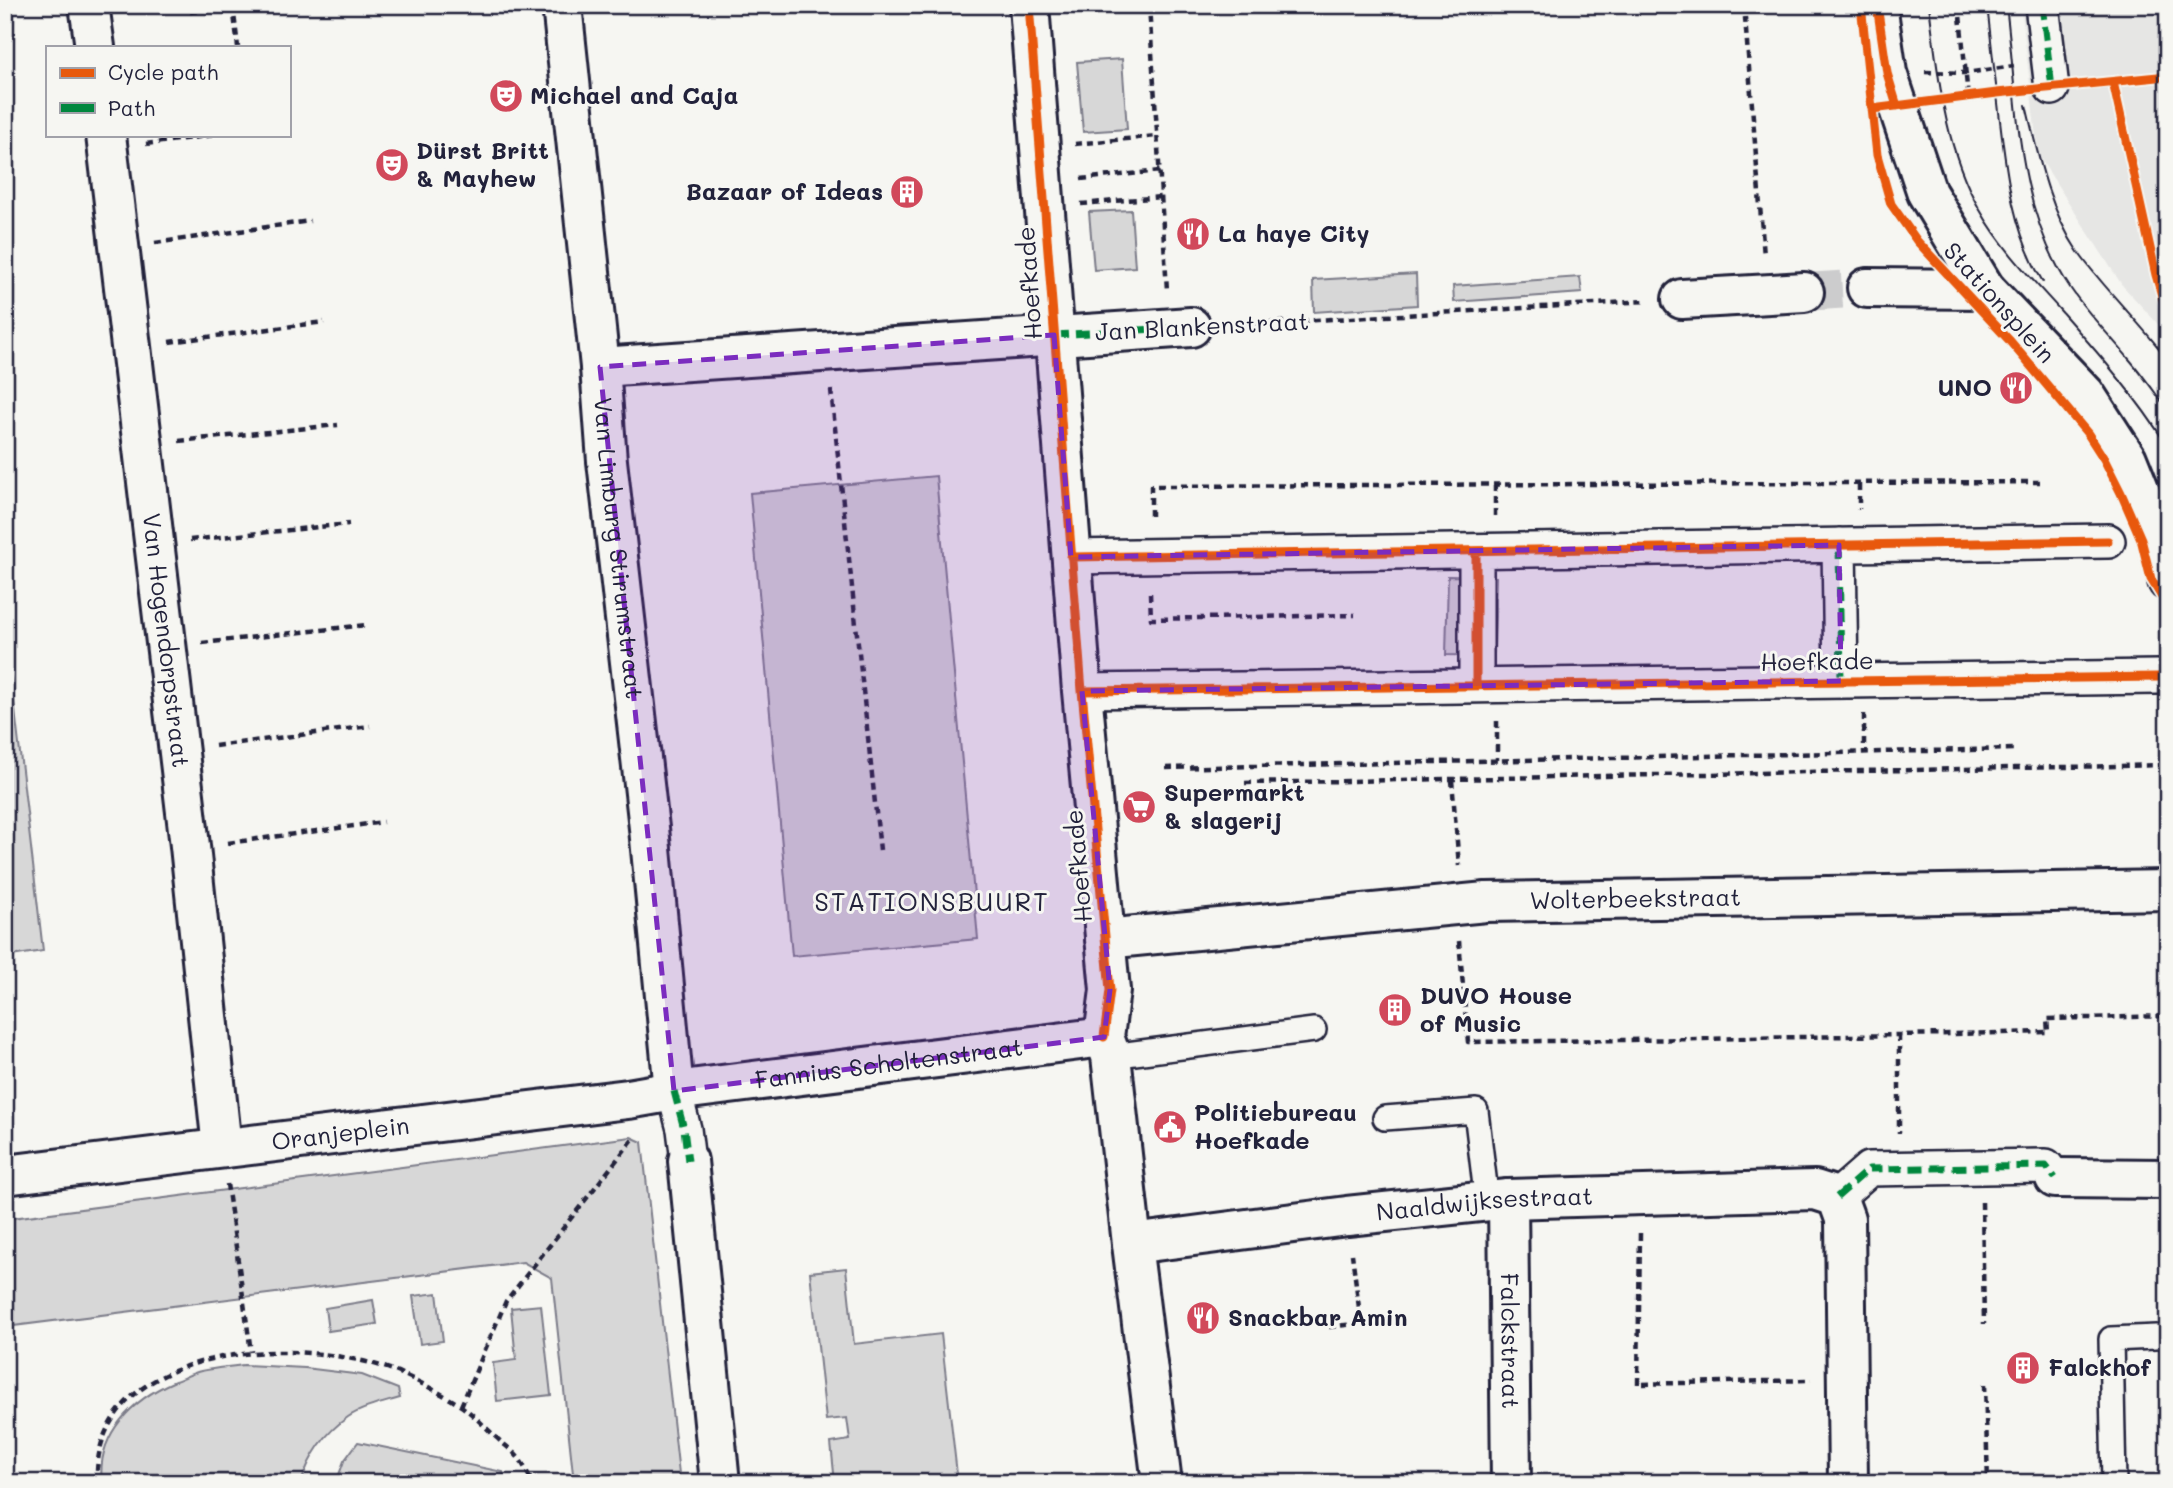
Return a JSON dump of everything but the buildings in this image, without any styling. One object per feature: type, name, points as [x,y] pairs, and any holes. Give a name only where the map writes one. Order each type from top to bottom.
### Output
[{"type":"street","points":[[89,5],[95,46]]},
{"type":"street","name":"Van Limburg Stirumstraat","points":[[562,5],[600,367],[607,461],[649,828],[674,1091]]},
{"type":"street","name":"Hoefkade","points":[[1028,5],[1082,691],[1111,990],[1107,1046],[1162,1483]]},
{"type":"street","name":"Stationsplein","points":[[1877,5],[1887,73],[1927,193],[1985,289],[2085,394],[2127,459],[2158,536],[2168,581]]},
{"type":"street","points":[[2042,5],[2050,75]]},
{"type":"street","name":"Van Hogendorpstraat","points":[[107,142],[190,846],[222,1148]]},
{"type":"street","points":[[1867,288],[1985,289]]},
{"type":"street","points":[[1682,299],[1786,293]]},
{"type":"street","name":"Jan Blankenstraat","points":[[600,367],[1180,328]]},
{"type":"street","points":[[1071,557],[2108,541]]},
{"type":"street","name":"Hoefkade","points":[[1839,545],[1840,681]]},
{"type":"street","points":[[1476,551],[1476,686]]},
{"type":"street","name":"Hoefkade","points":[[1082,691],[2158,677]]},
{"type":"street","name":"Wolterbeekstraat","points":[[1105,939],[1486,902],[2168,890]]},
{"type":"street","name":"Fannius Scholtenstraat","points":[[674,1091],[1107,1046]]},
{"type":"street","points":[[674,1091],[684,1129],[688,1161],[720,1483]]},
{"type":"street","name":"Oranjeplein","points":[[5,1175],[628,1099],[674,1091]]},
{"type":"street","points":[[1848,1483],[1844,1219],[1837,1197],[1869,1169],[2046,1166],[2055,1178],[2168,1179]]},
{"type":"street","name":"Naaldwijksestraat","points":[[1132,1244],[1347,1216],[1497,1201],[1815,1190],[1837,1197]]},
{"type":"street","name":"Falckstraat","points":[[1497,1201],[1511,1483]]},
{"type":"lane","points":[[1107,1046],[1314,1030]]},
{"type":"lane","points":[[1385,1118],[1476,1111],[1497,1201]]},
{"type":"lane","points":[[2114,1483],[2111,1339],[2156,1338]]},
{"type":"path","points":[[1149,5],[1161,197],[1180,328]]},
{"type":"path","points":[[1744,5],[1786,293]]},
{"type":"path","points":[[1955,99],[1973,97],[1966,72],[1959,5]]},
{"type":"path","points":[[190,12],[233,6],[238,46]]},
{"type":"path","points":[[1887,73],[2050,75]]},
{"type":"path","points":[[107,142],[200,136]]},
{"type":"path","points":[[1041,165],[1158,136]]},
{"type":"path","points":[[1041,165],[1160,172]]},
{"type":"path","points":[[1076,204],[1161,197]]},
{"type":"path","points":[[144,245],[310,220]]},
{"type":"path","points":[[130,347],[324,322]]},
{"type":"path","points":[[827,351],[880,850]]},
{"type":"path","points":[[142,445],[338,425]]},
{"type":"path","points":[[1151,516],[1151,486],[2044,482]]},
{"type":"path","points":[[154,544],[349,524]]},
{"type":"path","points":[[1150,593],[1151,619],[1355,615]]},
{"type":"path","points":[[167,648],[366,625]]},
{"type":"path","points":[[179,750],[370,726]]},
{"type":"path","points":[[1166,768],[2014,749]]},
{"type":"path","points":[[1245,783],[2168,765]]},
{"type":"path","points":[[1452,780],[1459,866]]},
{"type":"path","points":[[190,846],[383,822]]},
{"type":"path","points":[[1459,940],[1468,1042],[2048,1032],[2047,1019],[2168,1016]]},
{"type":"path","points":[[1899,1035],[1899,1169]]},
{"type":"path","points":[[461,1406],[506,1301],[637,1134],[628,1099]]},
{"type":"path","points":[[222,1148],[251,1352]]},
{"type":"path","points":[[1982,1167],[1984,1324]]},
{"type":"path","points":[[1640,1195],[1638,1384],[1847,1379]]},
{"type":"path","points":[[1329,1327],[1360,1323],[1347,1216]]},
{"type":"path","points":[[97,1483],[100,1446],[113,1420],[131,1398],[157,1378],[203,1361],[251,1352],[299,1353],[355,1361],[395,1371],[461,1406],[519,1458],[533,1483]]},
{"type":"path","points":[[1985,1384],[1989,1483]]},
{"type":"highlighted area","points":[[1054,335],[1071,557],[1839,545],[1841,681],[1082,691],[1110,990],[1104,1037],[674,1091],[600,367]]},
{"type":"shaded area","points":[[2021,5],[2168,5],[2168,335],[2122,285],[2038,155]]},
{"type":"shaded area","points":[[1122,59],[1127,129],[1083,132],[1077,62]]},
{"type":"shaded area","points":[[1131,210],[1135,267],[1094,270],[1089,212]]},
{"type":"shaded area","points":[[1416,274],[1417,305],[1314,312],[1313,280]]},
{"type":"shaded area","points":[[1580,277],[1582,293],[1454,302],[1453,286]]},
{"type":"shaded area","points":[[936,476],[978,939],[792,956],[750,493]]},
{"type":"shaded area","points":[[1448,576],[1496,577],[1494,656],[1446,655]]},
{"type":"shaded area","points":[[5,624],[43,951],[5,957]]},
{"type":"shaded area","points":[[631,1137],[642,1142],[680,1483],[574,1483],[552,1278],[523,1262],[5,1327],[5,1219]]},
{"type":"shaded area","points":[[846,1268],[854,1344],[941,1334],[958,1483],[835,1483],[831,1443],[850,1440],[847,1418],[826,1420],[810,1272]]},
{"type":"shaded area","points":[[437,1293],[443,1341],[420,1344],[413,1296]]},
{"type":"shaded area","points":[[373,1300],[377,1324],[328,1331],[325,1308]]},
{"type":"shaded area","points":[[541,1305],[551,1395],[497,1401],[493,1363],[516,1360],[511,1308]]},
{"type":"shaded area","points":[[244,1365],[305,1368],[362,1375],[398,1389],[400,1398],[360,1411],[340,1423],[319,1446],[301,1483],[102,1483],[102,1465],[111,1434],[132,1408],[160,1389],[194,1373]]},
{"type":"shaded area","points":[[358,1442],[503,1472],[504,1483],[336,1483],[344,1461]]},
{"type":"tunnel","points":[[1804,292],[1867,288]]},
{"type":"tram line","points":[[1929,5],[1950,136],[1968,186],[1980,210],[1997,237],[2116,376],[2168,447]]},
{"type":"tram line","points":[[1987,5],[2012,200],[2024,242],[2043,282]]},
{"type":"tram line","points":[[2006,5],[2022,152],[2039,223],[2053,257],[2071,289],[2168,410]]},
{"type":"tram line","points":[[2026,105],[2052,200],[2068,235],[2088,266],[2168,360]]},
{"type":"marked path","points":[[2042,5],[2052,88]]},
{"type":"marked path","points":[[1054,335],[1191,327]]},
{"type":"marked path","points":[[1839,545],[1841,681]]},
{"type":"marked path","points":[[674,1091],[684,1129],[688,1161]]},
{"type":"marked path","points":[[1837,1197],[1869,1169],[2046,1166],[2055,1178]]},
{"type":"cycle path","points":[[1029,5],[1082,691],[1110,990],[1104,1037]]},
{"type":"cycle path","points":[[1861,5],[1877,155],[1891,204],[1917,241],[2009,340],[2088,434],[2121,493],[2141,539],[2151,579],[2168,607]]},
{"type":"cycle path","points":[[1877,5],[1887,73],[1897,106]]},
{"type":"cycle path","points":[[1872,109],[2168,76]]},
{"type":"cycle path","points":[[2113,82],[2156,275],[2168,316]]},
{"type":"cycle path","points":[[1071,557],[2108,541]]},
{"type":"cycle path","points":[[1476,551],[1476,686]]},
{"type":"cycle path","points":[[1082,691],[2158,677]]},
{"type":"place","name":"Michael and Caja","points":[[506,96]]},
{"type":"place","name":"Dürst Britt & Mayhew","points":[[392,165]]},
{"type":"place","name":"Bazaar of Ideas","points":[[907,192]]},
{"type":"place","name":"La haye City","points":[[1193,234]]},
{"type":"place","name":"UNO","points":[[2016,388]]},
{"type":"place","name":"Supermarkt & slagerij","points":[[1139,807]]},
{"type":"place","name":"DUVO House of Music","points":[[1395,1010]]},
{"type":"place","name":"Politiebureau Hoefkade","points":[[1170,1127]]},
{"type":"place","name":"Snackbar Amin","points":[[1203,1318]]},
{"type":"place","name":"Falckhof","points":[[2023,1368]]},
{"type":"district","name":"STATIONSBUURT","points":[[932,902]]}]
